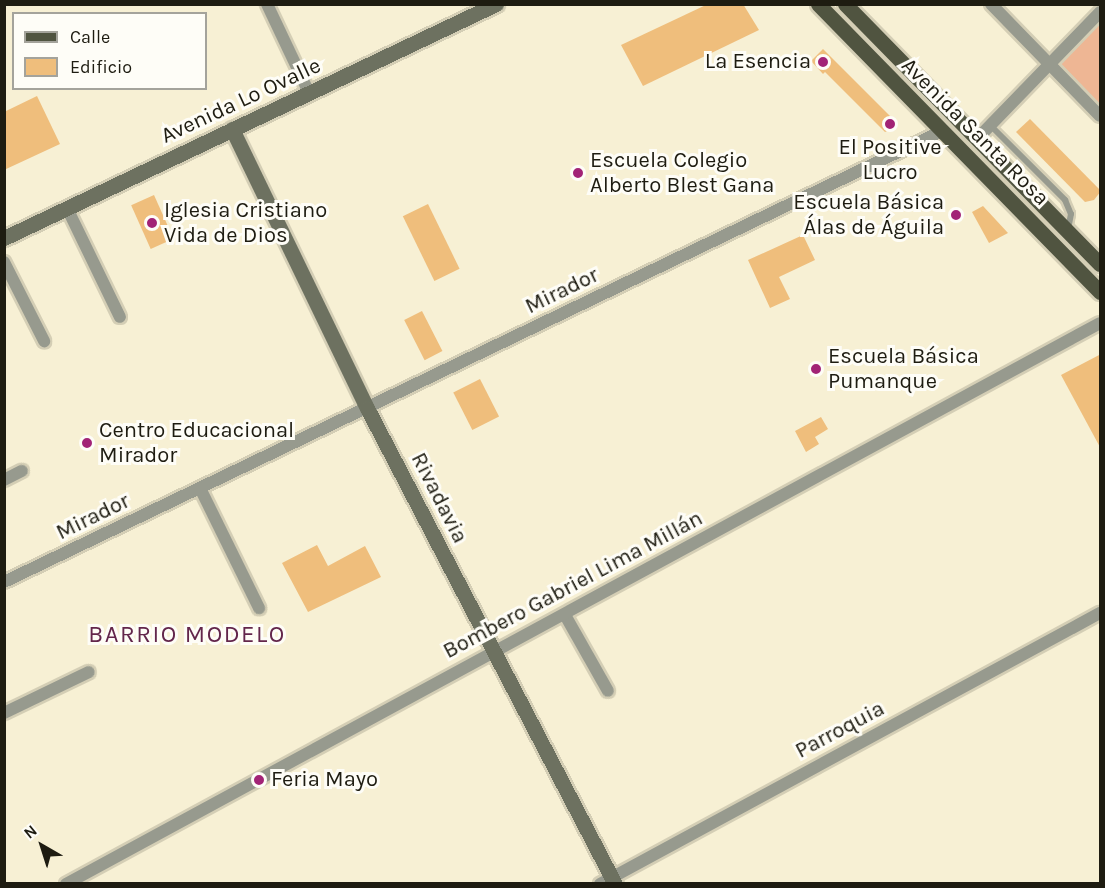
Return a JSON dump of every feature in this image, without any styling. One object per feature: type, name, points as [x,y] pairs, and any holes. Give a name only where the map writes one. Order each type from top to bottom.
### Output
[{"type":"main road","name":"Avenida Santa Rosa","points":[[818,4],[1101,292]]},
{"type":"main road","name":"Avenida Santa Rosa","points":[[845,4],[1100,263]]},
{"type":"street","points":[[267,4],[309,93]]},
{"type":"street","name":"Avenida Lo Ovalle","points":[[4,238],[496,4]]},
{"type":"street","points":[[991,4],[1101,116]]},
{"type":"street","points":[[978,139],[1101,12]]},
{"type":"street","name":"Rivadavia","points":[[232,129],[367,408],[609,881]]},
{"type":"street","name":"Mirador","points":[[4,582],[942,131]]},
{"type":"street","points":[[67,208],[120,317]]},
{"type":"street","points":[[4,262],[44,341]]},
{"type":"street","name":"Bombero Gabriel Lima Millán","points":[[66,884],[1101,323]]},
{"type":"street","points":[[4,480],[22,471]]},
{"type":"street","points":[[200,488],[259,608]]},
{"type":"street","name":"Parroquia","points":[[609,881],[1101,613]]},
{"type":"street","points":[[565,615],[608,692]]},
{"type":"street","points":[[4,713],[89,672]]},
{"type":"lane","name":"Avenida Santa Rosa","points":[[991,126],[1065,200],[1071,214],[1068,230]]},
{"type":"shaded area","points":[[1100,15],[1100,110],[1057,66],[1056,59]]},
{"type":"building","points":[[708,4],[743,4],[759,30],[643,86],[621,45]]},
{"type":"building","points":[[823,49],[896,122],[894,128],[885,132],[811,61]]},
{"type":"building","points":[[37,96],[60,144],[4,170],[4,112]]},
{"type":"building","points":[[1030,119],[1101,191],[1094,200],[1085,202],[1016,132]]},
{"type":"building","name":"Iglesia Cristiano Vida de Dios","points":[[154,195],[174,239],[151,249],[131,205]]},
{"type":"building","points":[[428,204],[460,269],[434,281],[403,216]]},
{"type":"building","points":[[983,206],[1008,233],[989,243],[972,212]]},
{"type":"building","points":[[803,235],[815,260],[779,277],[790,299],[770,308],[748,260]]},
{"type":"building","points":[[422,311],[442,351],[425,360],[404,320]]},
{"type":"building","points":[[1101,354],[1101,449],[1061,375]]},
{"type":"building","points":[[480,379],[499,416],[472,430],[453,393]]},
{"type":"building","points":[[821,417],[828,429],[815,437],[819,444],[806,452],[795,431]]},
{"type":"building","points":[[317,545],[328,566],[365,546],[381,577],[308,612],[282,563]]},
{"type":"place","name":"La Esencia","points":[[823,62]]},
{"type":"place","name":"El Positive Lucro","points":[[890,124]]},
{"type":"place","name":"Escuela Colegio Alberto Blest Gana","points":[[578,173]]},
{"type":"place","name":"Escuela Básica Álas de Águila","points":[[956,215]]},
{"type":"place","name":"Iglesia Cristiano Vida de Dios","points":[[152,223]]},
{"type":"place","name":"Escuela Básica Pumanque","points":[[816,369]]},
{"type":"place","name":"Centro Educacional Mirador","points":[[87,443]]},
{"type":"place","name":"Feria Mayo","points":[[259,780]]},
{"type":"district","name":"BARRIO MODELO","points":[[187,635]]}]
